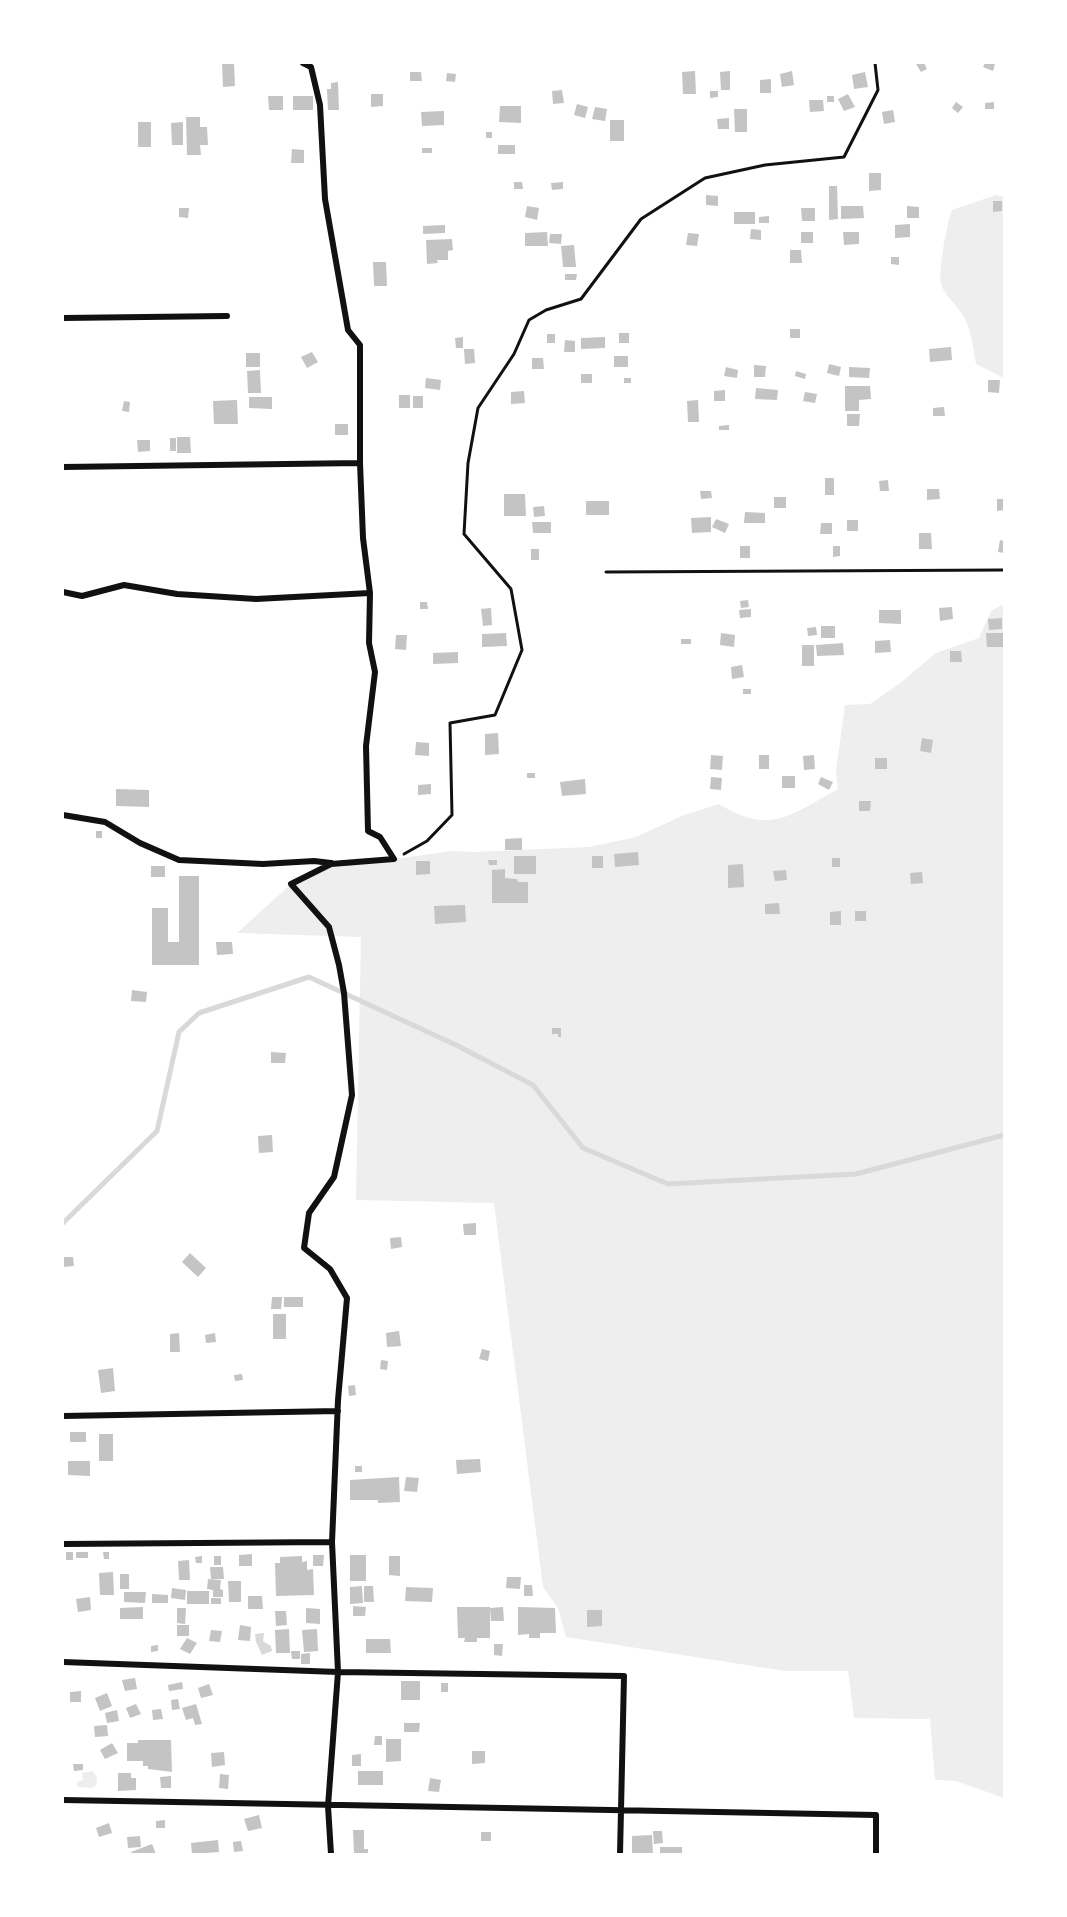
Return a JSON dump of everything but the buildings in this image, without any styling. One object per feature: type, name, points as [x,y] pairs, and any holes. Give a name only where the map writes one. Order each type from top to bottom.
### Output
[{"type":"street","points":[[63,815],[105,822],[140,843],[179,860],[263,864],[314,861],[331,864],[394,859],[380,837],[368,831],[366,746],[375,672],[369,644],[370,593],[363,538],[360,463],[360,345],[348,330],[325,199],[320,105],[311,67],[303,63]]},
{"type":"street","points":[[63,318],[227,316]]},
{"type":"street","points":[[63,467],[360,463]]},
{"type":"street","points":[[63,591],[82,596],[123,585],[177,594],[256,599],[370,593]]},
{"type":"street","points":[[331,864],[291,884],[329,927],[339,965],[348,1027],[352,1095],[334,1177],[309,1213],[304,1248],[330,1269],[347,1298],[338,1411],[332,1542],[338,1672],[328,1806],[331,1854]]},
{"type":"street","points":[[63,1416],[338,1411]]},
{"type":"street","points":[[63,1544],[332,1542]]},
{"type":"street","points":[[63,1662],[338,1672],[624,1676],[620,1854]]},
{"type":"street","points":[[63,1800],[876,1815],[876,1854]]},
{"type":"path","points":[[394,859],[427,841],[452,814],[450,723],[495,715],[522,650],[511,589],[464,534],[468,463],[478,408],[514,354],[530,320],[546,310],[581,299],[641,219],[705,178],[765,165],[844,157],[878,90],[875,63]]},
{"type":"path","points":[[606,572],[1004,570]]},
{"type":"shaded area","points":[[996,195],[1004,197],[1004,378],[976,364],[967,324],[943,289],[940,278],[952,210]]},
{"type":"shaded area","points":[[1004,604],[1004,1798],[956,1781],[935,1780],[930,1719],[854,1718],[848,1671],[785,1671],[566,1637],[558,1608],[543,1587],[494,1203],[356,1200],[361,937],[237,933],[291,884],[331,864],[453,851],[589,847],[636,837],[684,815],[719,804],[737,814],[753,819],[767,820],[793,814],[838,789],[836,771],[845,705],[870,704],[899,684],[936,653],[979,638],[991,611]]},
{"type":"shaded area","points":[[264,1633],[263,1641],[271,1646],[272,1651],[262,1655],[255,1634]]},
{"type":"shaded area","points":[[92,1771],[97,1777],[96,1786],[77,1787],[77,1782],[83,1780],[82,1773]]},
{"type":"waterway","points":[[63,1223],[157,1131],[179,1032],[199,1013],[309,977],[456,1045],[533,1085],[583,1148],[668,1184],[856,1174],[1004,1135]]}]
